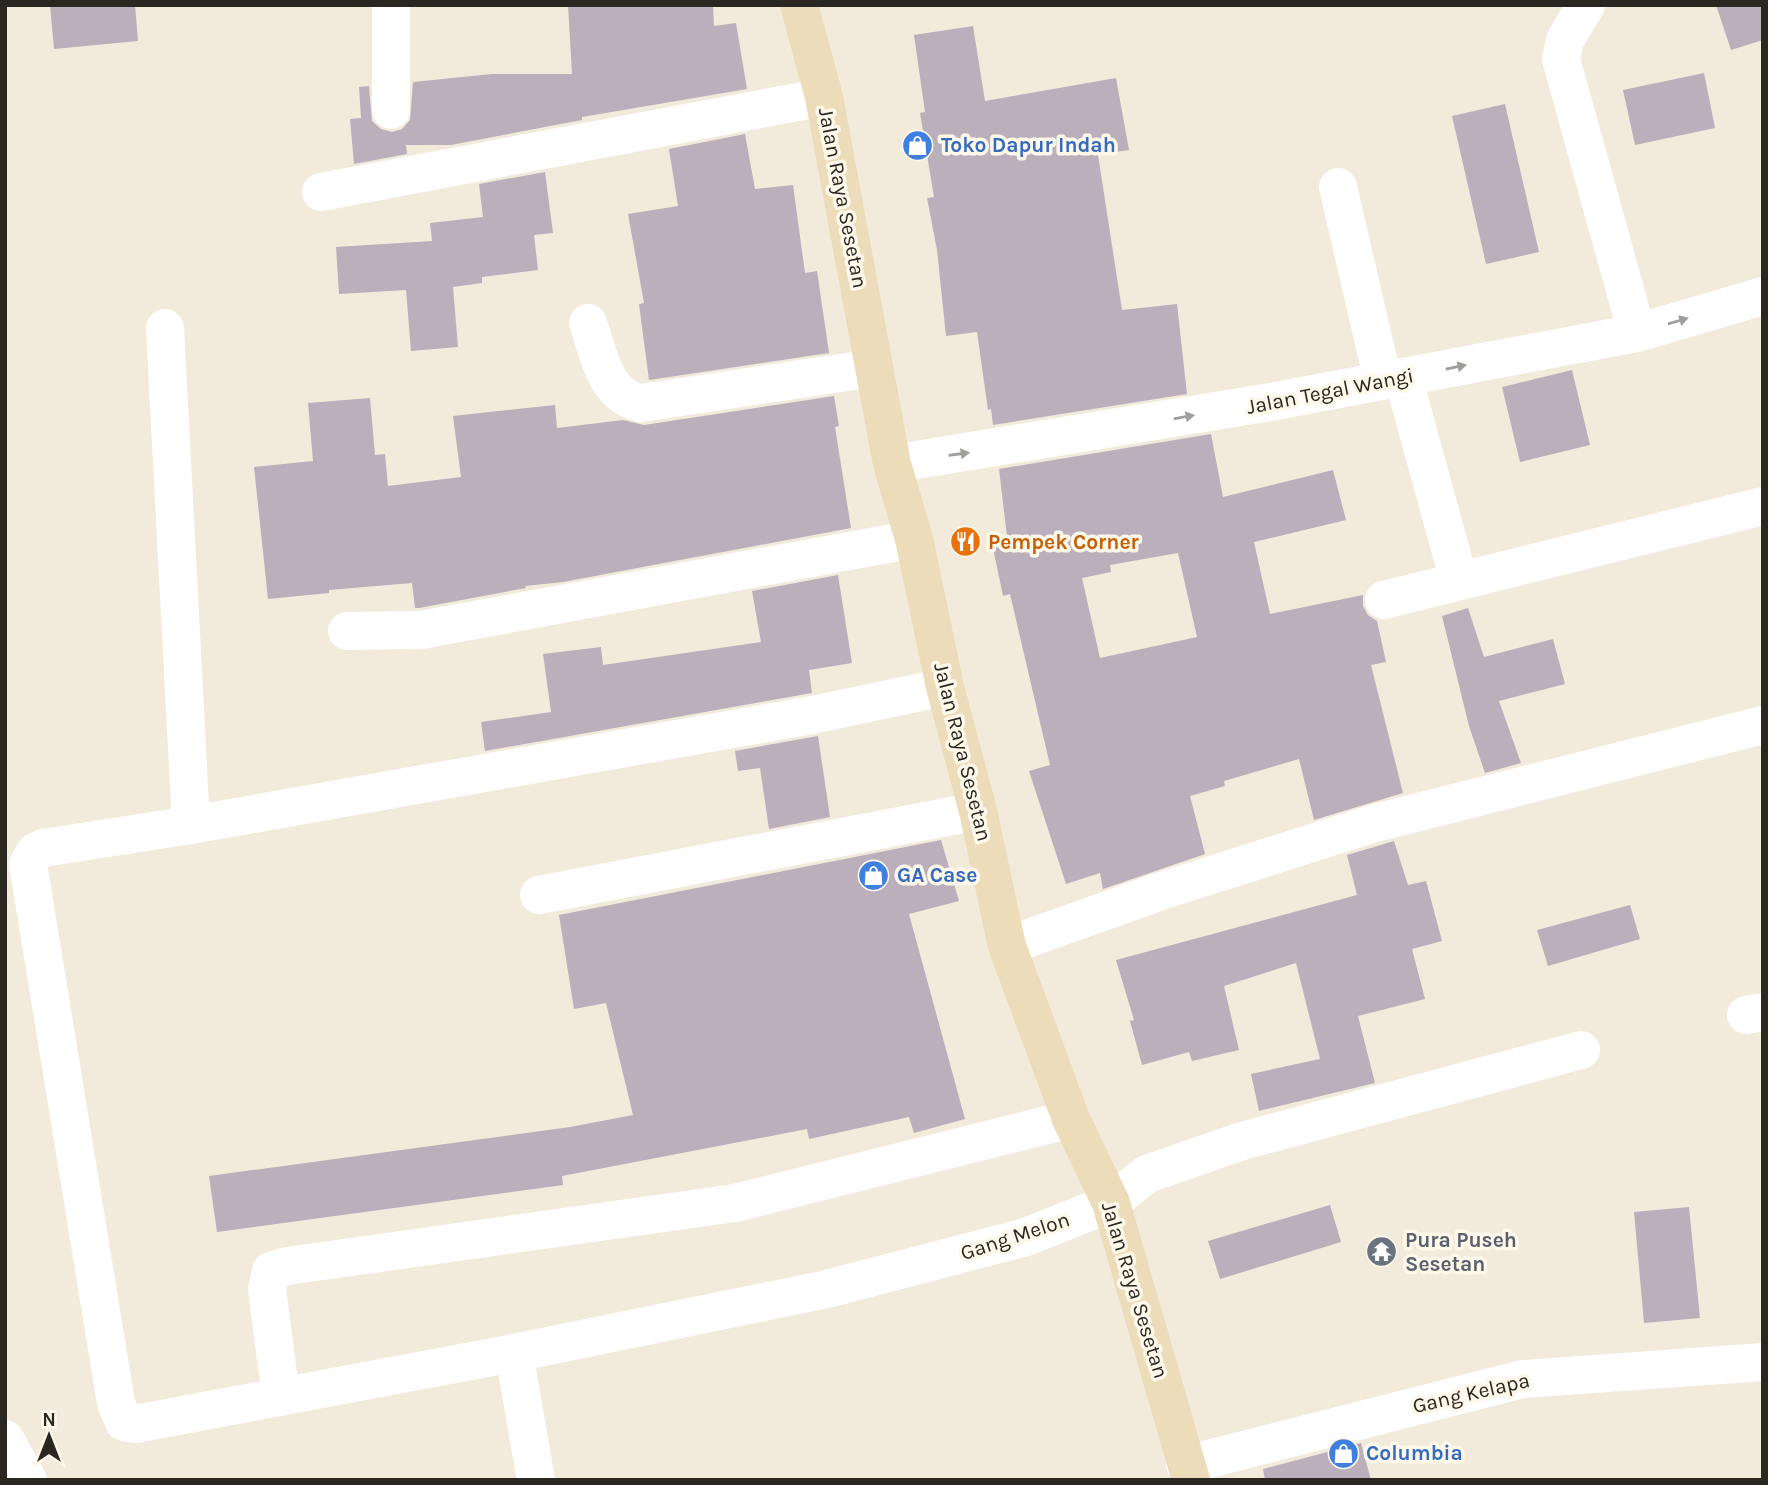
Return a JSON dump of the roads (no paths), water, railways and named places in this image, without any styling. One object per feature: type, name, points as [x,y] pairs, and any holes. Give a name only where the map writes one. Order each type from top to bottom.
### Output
[{"type":"main road","name":"Jalan Raya Sesetan","points":[[799,5],[824,97],[892,464],[914,539],[945,687],[978,811],[1007,946],[1070,1119],[1111,1203],[1188,1473]]},
{"type":"street","points":[[391,5],[391,110]]},
{"type":"street","points":[[1586,5],[1565,40],[1561,58],[1637,333]]},
{"type":"street","points":[[321,192],[824,97]]},
{"type":"street","points":[[1338,187],[1393,379],[1459,581]]},
{"type":"street","name":"Jalan Tegal Wangi","points":[[892,464],[1035,443],[1637,333],[1763,296]]},
{"type":"street","points":[[588,323],[609,382],[625,400],[641,403],[652,404],[874,368]]},
{"type":"street","points":[[165,328],[191,825],[812,715],[945,687]]},
{"type":"street","points":[[1384,600],[1763,506]]},
{"type":"street","points":[[347,631],[421,630],[914,539]]},
{"type":"street","points":[[1007,946],[1161,891],[1376,823],[1760,736]]},
{"type":"street","points":[[539,895],[978,811]]},
{"type":"street","name":"Gang Melon","points":[[191,825],[43,848],[35,852],[28,864],[120,1414],[124,1422],[135,1424],[514,1353],[827,1290],[1026,1237],[1111,1203],[1147,1174],[1242,1141],[1581,1050]]},
{"type":"street","points":[[281,1397],[267,1290],[271,1271],[287,1266],[735,1203],[1070,1119]]},
{"type":"street","points":[[514,1353],[536,1480]]},
{"type":"street","name":"Gang Kelapa","points":[[1188,1473],[1523,1378],[1763,1362]]},
{"type":"street","points":[[5,1439],[28,1480]]},
{"type":"place","name":"Toko Dapur Indah","points":[[918,145]]},
{"type":"place","name":"Pempek Corner","points":[[965,542]]},
{"type":"place","name":"GA Case","points":[[874,875]]},
{"type":"place","name":"Pura Puseh Sesetan","points":[[1382,1252]]},
{"type":"place","name":"Columbia","points":[[1343,1453]]}]
